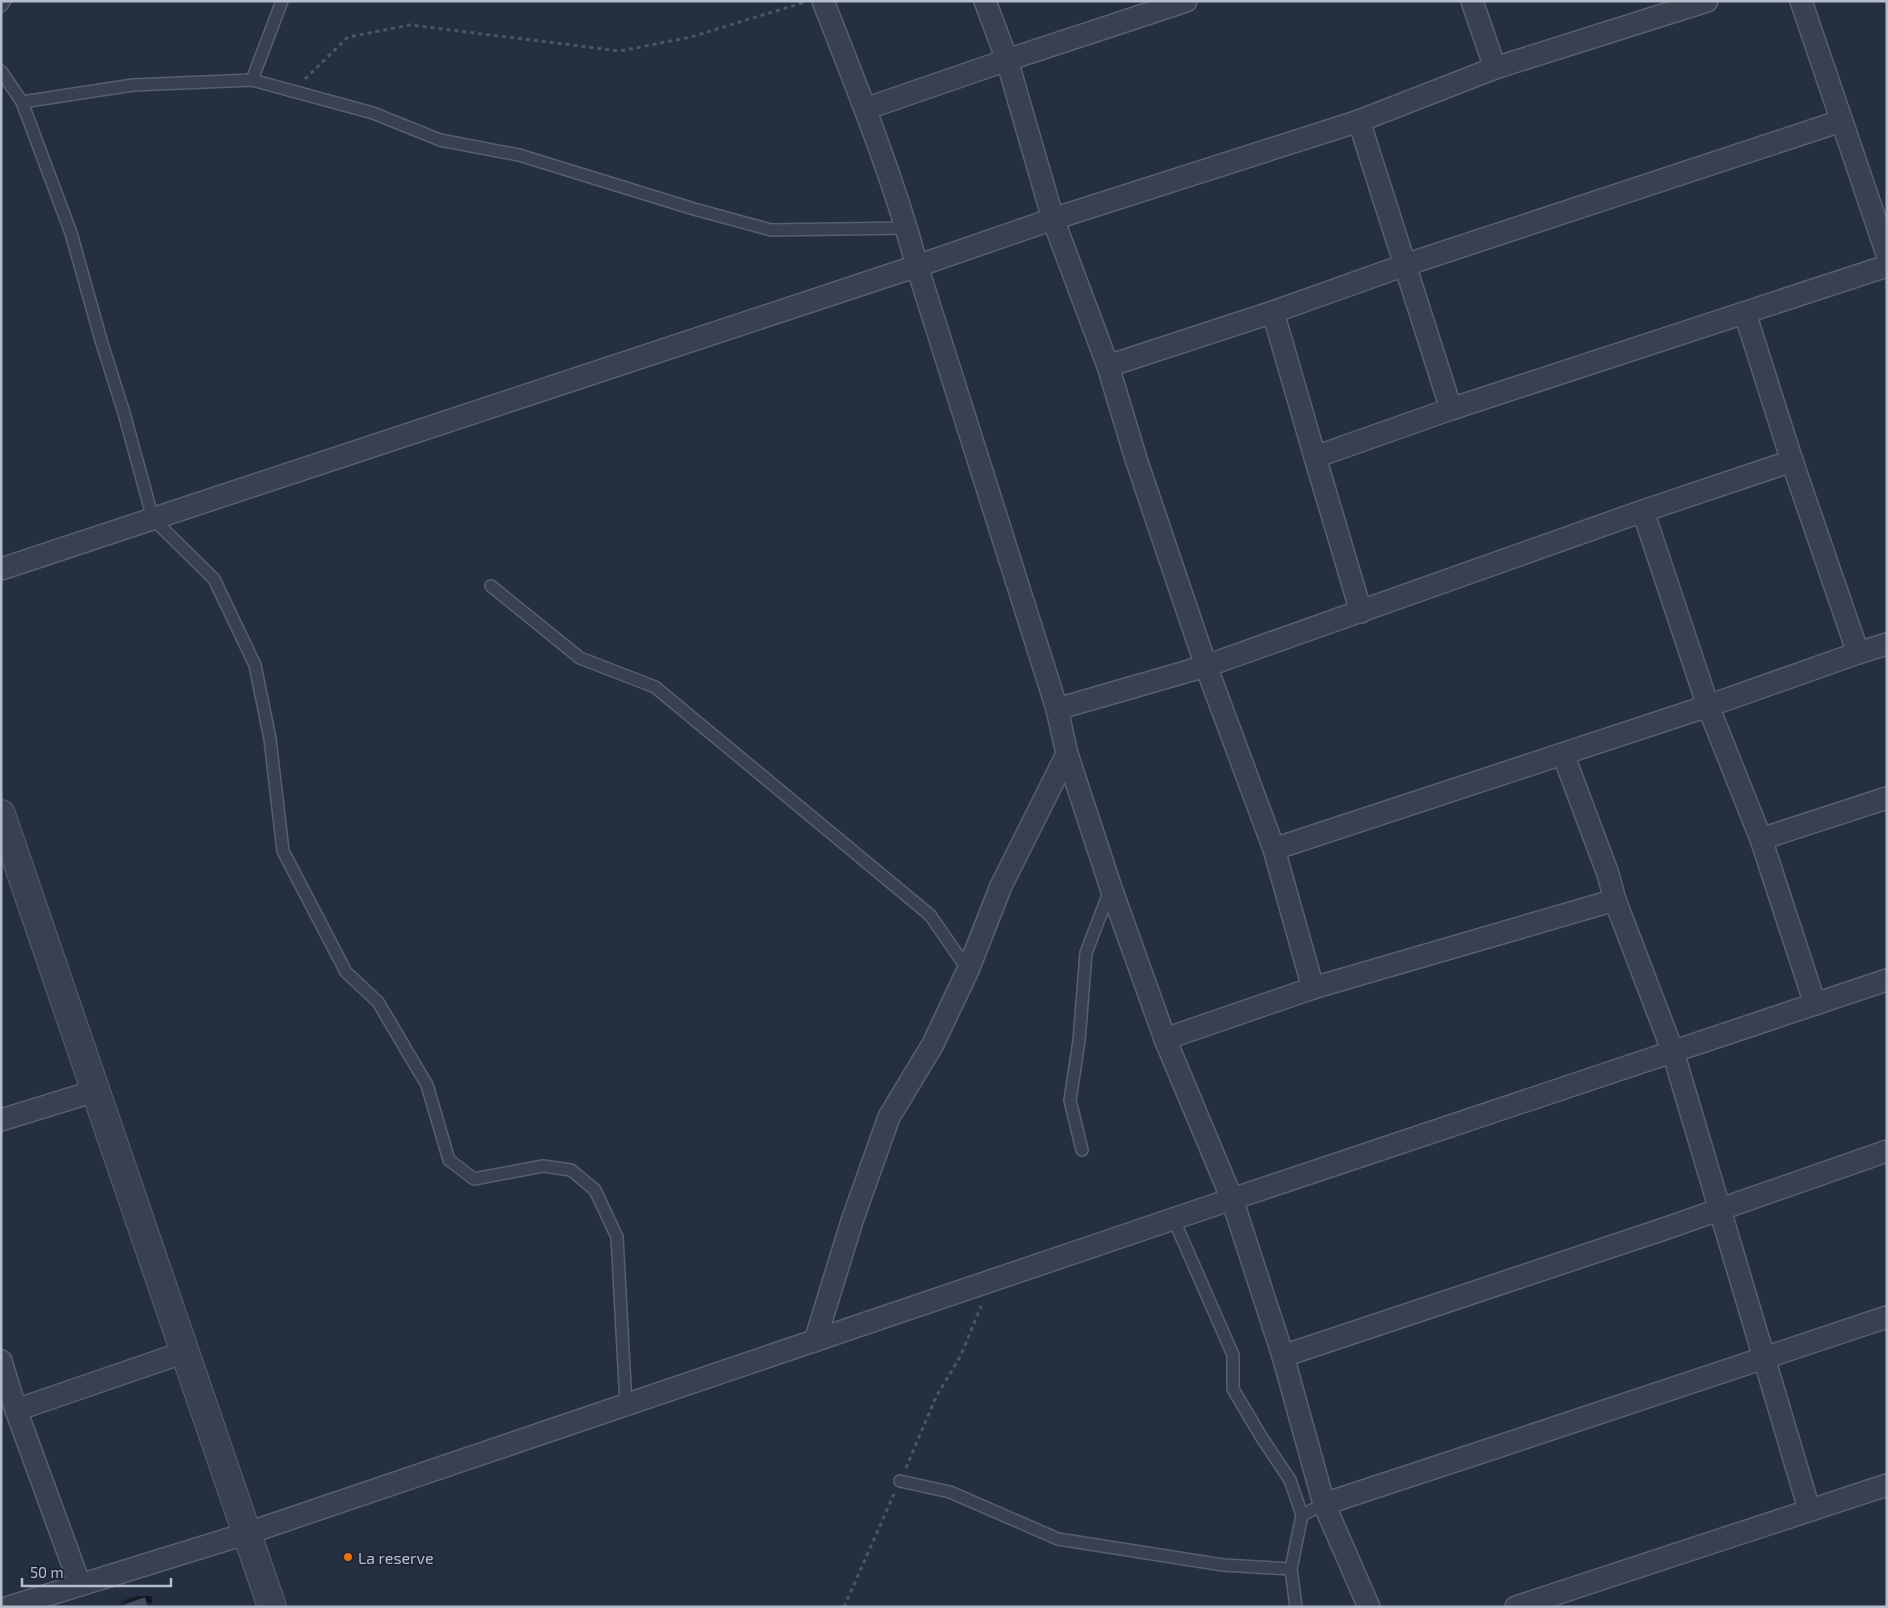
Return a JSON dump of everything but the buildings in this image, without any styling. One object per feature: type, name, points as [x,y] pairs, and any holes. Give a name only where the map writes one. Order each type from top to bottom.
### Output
[{"type":"street","points":[[823,1],[866,109],[907,228],[917,266],[1057,709],[1067,754],[1111,888],[1164,1039],[1232,1199],[1283,1356],[1324,1504],[1369,1607]]},
{"type":"street","points":[[986,1],[1007,60],[1053,218],[1108,366],[1136,459],[1206,666],[1274,850],[1313,988]]},
{"type":"street","points":[[866,109],[1007,60],[1152,6],[1186,1]]},
{"type":"street","points":[[1472,1],[1495,68]]},
{"type":"street","points":[[1,569],[917,266],[1053,218],[1359,122],[1495,68],[1707,1]]},
{"type":"street","points":[[1801,1],[1887,254]]},
{"type":"street","points":[[1108,366],[1841,120]]},
{"type":"street","points":[[1359,122],[1451,409]]},
{"type":"street","points":[[1315,458],[1451,409],[1887,266]]},
{"type":"street","points":[[1273,312],[1361,612]]},
{"type":"street","points":[[1745,313],[1792,461],[1858,653]]},
{"type":"street","points":[[1057,709],[1206,666],[1643,511],[1792,461]]},
{"type":"street","points":[[1643,511],[1708,706],[1761,839],[1815,1004]]},
{"type":"street","points":[[1274,850],[1708,706],[1887,644]]},
{"type":"street","points":[[815,1341],[852,1221],[889,1116],[933,1044],[968,970],[1001,886],[1067,754]]},
{"type":"street","points":[[1563,754],[1608,874],[1615,900],[1674,1052],[1809,1509]]},
{"type":"street","points":[[1761,839],[1887,798]]},
{"type":"street","points":[[1,814],[272,1607]]},
{"type":"street","points":[[1164,1039],[1313,988],[1615,900]]},
{"type":"street","points":[[9,1607],[248,1533],[1232,1199],[1887,980]]},
{"type":"street","points":[[1,1120],[95,1091]]},
{"type":"street","points":[[1283,1356],[1720,1210],[1887,1151]]},
{"type":"street","points":[[1324,1504],[1887,1317]]},
{"type":"street","points":[[16,1410],[185,1352]]},
{"type":"street","points":[[1,1361],[16,1410],[80,1585]]},
{"type":"street","points":[[1521,1606],[1809,1509],[1887,1485]]},
{"type":"lane","points":[[1,6],[5,1]]},
{"type":"lane","points":[[252,80],[282,1]]},
{"type":"lane","points":[[1,71],[22,102],[71,233],[153,519],[214,579],[255,665],[270,739],[284,851],[346,972],[378,1002],[428,1085],[449,1160],[474,1179],[544,1166],[571,1170],[595,1190],[617,1237],[626,1405]]},
{"type":"lane","points":[[22,102],[133,85],[252,80],[373,113],[440,140],[519,156],[694,209],[771,230],[907,228]]},
{"type":"lane","points":[[491,586],[580,658],[655,687],[930,915],[968,970]]},
{"type":"lane","points":[[1082,1150],[1070,1100],[1079,1041],[1086,953],[1111,888]]},
{"type":"lane","points":[[1174,1220],[1233,1355],[1234,1389],[1262,1438],[1290,1480],[1302,1515],[1291,1569],[1296,1607]]},
{"type":"lane","points":[[900,1481],[950,1492],[1058,1539],[1223,1565],[1291,1569]]},
{"type":"lane","points":[[1302,1515],[1324,1504]]},
{"type":"path","points":[[292,92],[348,37],[410,26],[620,52],[691,37],[809,1]]},
{"type":"path","points":[[844,1607],[936,1398],[961,1355],[979,1313],[986,1284]]},
{"type":"place","name":"La reserve","points":[[348,1557]]}]
